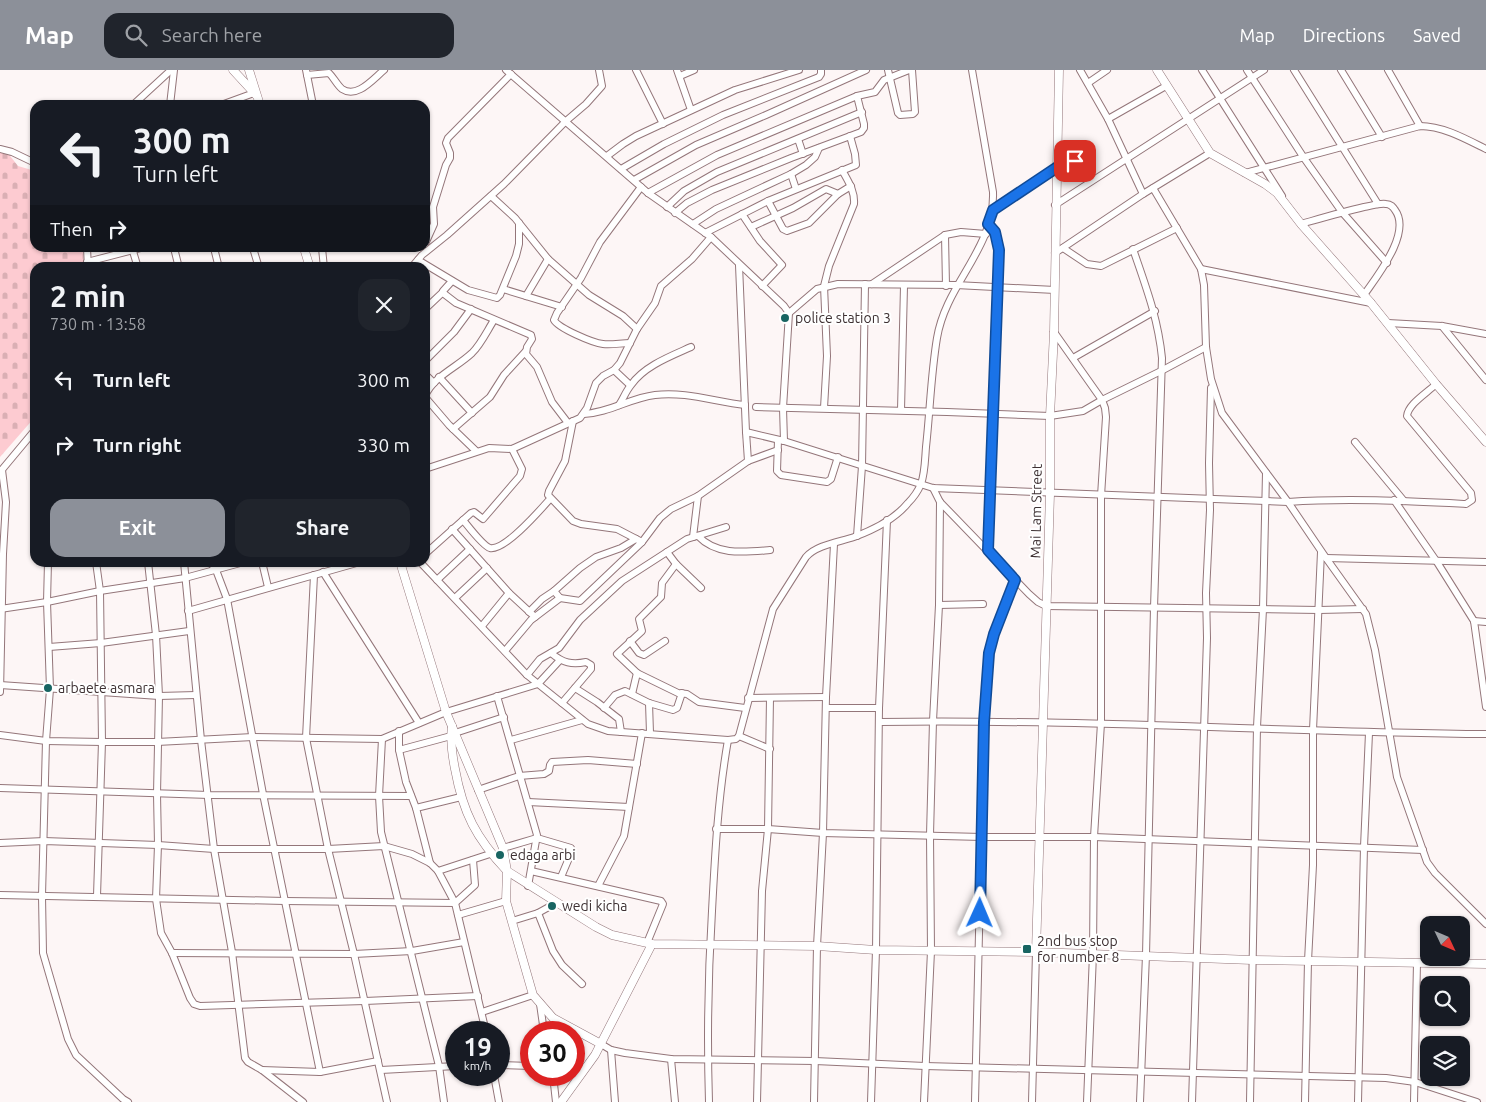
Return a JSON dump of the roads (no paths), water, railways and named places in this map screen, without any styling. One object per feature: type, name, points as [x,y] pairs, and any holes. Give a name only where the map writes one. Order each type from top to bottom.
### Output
[{"type":"street","points":[[139,100],[172,70]]},
{"type":"street","points":[[170,100],[172,70]]},
{"type":"street","points":[[232,70],[257,98]]},
{"type":"street","points":[[249,70],[257,98]]},
{"type":"street","points":[[312,100],[306,73],[329,73],[339,86],[351,92],[358,91],[384,70]]},
{"type":"street","points":[[430,249],[491,196],[566,121],[586,104],[600,89],[602,82],[599,70]]},
{"type":"street","points":[[636,70],[663,124]]},
{"type":"street","points":[[692,110],[678,73],[694,70]]},
{"type":"street","points":[[606,156],[623,144],[735,90],[799,70]]},
{"type":"street","points":[[621,169],[664,144],[723,115],[819,77],[822,70]]},
{"type":"street","points":[[634,180],[696,145],[865,70]]},
{"type":"street","points":[[648,193],[717,155],[857,96],[875,92],[888,74],[910,70],[915,112],[913,114],[900,115],[898,113],[888,74]]},
{"type":"street","points":[[425,567],[527,675],[582,720],[600,729],[621,732],[736,739],[739,736],[745,708],[776,601],[809,554],[857,536],[887,520],[908,503],[921,484],[937,337],[945,309],[956,286],[978,252],[993,210],[993,192],[972,70]]},
{"type":"street","name":"Mai Lam Street","points":[[1036,952],[1050,494],[1050,416],[1054,332],[1059,70]]},
{"type":"street","points":[[1080,70],[1108,119],[1143,194]]},
{"type":"street","points":[[1088,83],[1107,70]]},
{"type":"street","points":[[1157,70],[1210,153],[1277,193],[1288,206]]},
{"type":"street","points":[[1202,70],[1301,224],[1388,323],[1436,384],[1486,442]]},
{"type":"street","points":[[1247,70],[1304,158],[1342,212],[1387,263]]},
{"type":"street","points":[[1055,205],[1264,70]]},
{"type":"street","points":[[1294,70],[1378,204]]},
{"type":"street","points":[[1341,70],[1382,137]]},
{"type":"street","points":[[1388,70],[1420,126]]},
{"type":"street","points":[[430,233],[434,224],[434,207],[446,165],[450,158],[446,143],[448,138],[509,72],[648,193],[708,235],[789,313]]},
{"type":"street","points":[[1108,119],[1166,86]]},
{"type":"street","points":[[675,212],[687,203],[712,190],[861,132],[864,128],[857,96]]},
{"type":"street","points":[[667,207],[684,191],[718,172],[862,112]]},
{"type":"street","points":[[1245,173],[1420,126],[1429,126],[1447,132],[1486,149]]},
{"type":"street","points":[[584,414],[596,384],[620,363],[655,302],[661,286],[692,259],[708,235],[742,214],[768,201],[856,165],[850,136]]},
{"type":"street","points":[[798,139],[803,154]]},
{"type":"street","points":[[693,224],[723,205],[790,174],[812,161],[819,148]]},
{"type":"street","points":[[0,149],[12,152],[30,161]]},
{"type":"street","points":[[1055,253],[1143,194],[1210,153]]},
{"type":"street","points":[[993,210],[1056,168],[1075,161],[1089,182]]},
{"type":"street","points":[[824,408],[826,356],[824,286],[827,271],[854,204],[851,186],[842,170]]},
{"type":"street","points":[[790,174],[796,188]]},
{"type":"street","points":[[768,201],[785,231],[797,229],[814,219],[838,194],[851,186]]},
{"type":"street","points":[[630,343],[608,344],[596,342],[559,326],[554,320],[591,261],[600,242],[641,187]]},
{"type":"street","points":[[751,227],[776,216],[826,188],[838,194]]},
{"type":"street","points":[[1153,188],[1201,269],[1204,285],[1206,347],[1211,380],[1210,500],[1192,1102]]},
{"type":"street","points":[[491,196],[519,223],[548,259],[595,300],[623,316],[638,329]]},
{"type":"street","points":[[1301,224],[1378,204],[1392,206],[1398,214],[1401,223],[1387,263],[1364,295]]},
{"type":"street","points":[[742,214],[760,241],[782,265],[762,286]]},
{"type":"street","points":[[430,264],[452,281],[475,293],[497,298],[500,296],[516,256],[519,244],[519,223]]},
{"type":"street","points":[[988,224],[995,232],[998,240],[994,413],[988,550]]},
{"type":"street","points":[[1063,248],[1087,264],[1101,266],[1178,228]]},
{"type":"street","points":[[869,284],[945,235],[961,232],[986,234]]},
{"type":"street","points":[[945,235],[946,286]]},
{"type":"street","points":[[1133,250],[1155,311],[1161,345],[1162,371],[1157,498],[1146,955],[1140,1102]]},
{"type":"street","points":[[96,262],[124,252]]},
{"type":"street","points":[[420,257],[422,252]]},
{"type":"street","points":[[416,262],[426,252]]},
{"type":"street","points":[[420,257],[427,262]]},
{"type":"street","points":[[526,296],[548,259]]},
{"type":"street","points":[[739,265],[748,461]]},
{"type":"street","points":[[1201,269],[1371,303]]},
{"type":"street","points":[[430,304],[452,281]]},
{"type":"street","points":[[838,457],[831,479],[828,482],[778,474],[776,471],[781,440],[789,313],[817,289],[838,284],[869,284],[1055,290]]},
{"type":"street","points":[[857,536],[862,466],[862,411],[869,284]]},
{"type":"street","points":[[901,410],[904,286]]},
{"type":"street","points":[[503,289],[562,307]]},
{"type":"street","points":[[443,292],[446,297],[456,303],[529,333],[532,339],[526,351],[504,375],[490,397],[453,429]]},
{"type":"street","points":[[430,356],[454,332],[472,309]]},
{"type":"street","points":[[1073,358],[1155,311]]},
{"type":"street","points":[[430,389],[439,378],[473,352],[494,320]]},
{"type":"street","points":[[1388,323],[1442,326],[1486,334]]},
{"type":"street","points":[[1442,326],[1486,380]]},
{"type":"street","points":[[1054,332],[1102,400],[1106,417],[1102,496],[1101,723],[1094,837],[1093,954],[1087,1102]]},
{"type":"street","points":[[619,406],[630,385],[641,374],[691,347]]},
{"type":"street","points":[[756,407],[1050,416],[1082,411],[1206,347]]},
{"type":"street","points":[[526,351],[537,367],[552,402],[571,422]]},
{"type":"street","points":[[614,370],[630,385]]},
{"type":"street","points":[[439,378],[472,413]]},
{"type":"street","points":[[430,379],[434,383]]},
{"type":"street","points":[[1211,380],[1222,413],[1288,502],[1363,609],[1368,619],[1375,650],[1393,762],[1400,790],[1423,850],[1434,873],[1486,924]]},
{"type":"street","points":[[746,432],[781,440],[934,488],[1265,502],[1394,500],[1466,504],[1472,500],[1471,493],[1406,413],[1436,384]]},
{"type":"street","points":[[430,467],[489,448],[512,449],[571,422],[584,414],[596,414],[636,399],[665,394],[745,405]]},
{"type":"street","points":[[430,403],[476,452]]},
{"type":"street","points":[[571,422],[564,461],[548,492],[550,499],[573,521],[581,524],[617,529],[639,541]]},
{"type":"street","points":[[0,692],[1,609],[6,502],[1,471],[30,436]]},
{"type":"street","points":[[1356,442],[1404,501]]},
{"type":"street","points":[[430,549],[474,512],[483,519],[522,473],[522,469],[512,449]]},
{"type":"street","points":[[554,591],[560,598],[580,601],[612,571],[666,513],[698,496],[748,461],[778,450]]},
{"type":"street","points":[[1250,1102],[1252,1074],[1254,843],[1266,473]]},
{"type":"street","points":[[934,488],[940,502],[988,550],[1028,594],[1046,606],[1363,609]]},
{"type":"street","points":[[696,537],[698,496]]},
{"type":"street","points":[[463,520],[490,548],[502,544],[526,524],[550,499]]},
{"type":"street","points":[[1394,500],[1437,562],[1474,622],[1485,681],[1486,706]]},
{"type":"street","points":[[924,1102],[931,951],[930,835],[939,605],[940,502]]},
{"type":"street","points":[[871,1102],[876,950],[879,708],[887,520]]},
{"type":"street","points":[[527,675],[540,659],[559,648],[580,620],[622,581],[683,542],[726,527]]},
{"type":"street","points":[[452,529],[535,618]]},
{"type":"street","points":[[696,537],[723,550],[738,552],[770,550]]},
{"type":"street","points":[[437,580],[479,538]]},
{"type":"street","points":[[529,612],[542,599],[596,557],[639,541]]},
{"type":"street","points":[[814,1102],[816,946],[823,833],[826,697],[834,544]]},
{"type":"street","points":[[1305,1102],[1313,845],[1313,730],[1321,551]]},
{"type":"street","points":[[667,552],[676,564],[701,588]]},
{"type":"street","points":[[1326,558],[1486,562]]},
{"type":"street","points":[[676,564],[662,583],[660,597],[639,619],[642,631],[617,654],[637,673],[678,693],[701,702],[745,708]]},
{"type":"street","points":[[48,567],[50,689],[46,741],[42,896],[43,953],[68,1039],[76,1055],[128,1102]]},
{"type":"street","points":[[97,567],[100,591],[102,742],[102,792],[97,896]]},
{"type":"street","points":[[149,567],[156,635],[158,696],[156,899],[161,933],[172,953],[194,1004],[200,1006],[478,996]]},
{"type":"street","points":[[184,567],[189,631],[214,849],[232,952],[245,1058],[303,1102]]},
{"type":"street","points":[[214,567],[227,599],[263,794],[320,1072]]},
{"type":"street","points":[[1,609],[185,578],[226,567]]},
{"type":"street","points":[[263,567],[268,587]]},
{"type":"street","points":[[188,611],[342,567]]},
{"type":"street","points":[[402,567],[453,732],[503,848],[506,871],[506,901],[534,995],[553,1018],[612,1050],[671,1059],[815,1061],[925,1066],[1386,1078],[1415,1082],[1478,1102]]},
{"type":"street","points":[[455,598],[487,568]]},
{"type":"street","points":[[612,571],[622,581]]},
{"type":"street","points":[[324,572],[419,723]]},
{"type":"street","points":[[314,575],[306,738],[316,796],[387,1102]]},
{"type":"street","points":[[975,1102],[984,722],[989,653],[994,634],[1015,580]]},
{"type":"street","points":[[482,626],[509,592]]},
{"type":"street","points":[[505,651],[535,618],[560,598]]},
{"type":"street","points":[[939,605],[983,604]]},
{"type":"street","points":[[1474,622],[1486,622]]},
{"type":"street","points":[[49,647],[101,643],[189,631]]},
{"type":"street","points":[[630,641],[639,653],[644,654],[665,641]]},
{"type":"street","points":[[551,654],[560,660],[577,664],[589,662],[592,665],[591,669],[562,704]]},
{"type":"street","points":[[0,734],[46,741],[102,742],[157,742],[253,737],[382,739],[446,712],[538,684],[560,660]]},
{"type":"street","points":[[632,694],[637,673]]},
{"type":"street","points":[[0,685],[158,696],[196,695]]},
{"type":"street","points":[[575,688],[618,719],[621,725],[621,732]]},
{"type":"street","points":[[604,708],[617,694],[625,691],[649,703],[675,710],[682,694]]},
{"type":"street","points":[[497,696],[511,740],[537,838],[528,886]]},
{"type":"street","points":[[748,698],[826,697]]},
{"type":"street","points":[[757,1102],[762,891],[768,829],[770,698]]},
{"type":"street","points":[[649,703],[650,733]]},
{"type":"street","points":[[826,708],[879,708]]},
{"type":"street","points":[[399,750],[504,717]]},
{"type":"street","points":[[511,740],[582,720]]},
{"type":"street","points":[[880,722],[1152,724],[1369,733],[1486,734]]},
{"type":"street","points":[[399,731],[399,750],[406,782],[416,808],[430,863]]},
{"type":"street","points":[[453,732],[461,797],[476,832],[490,854],[506,871],[528,886],[612,935],[649,943],[816,946],[876,950],[1146,955],[1252,960],[1486,964]]},
{"type":"street","points":[[598,886],[624,836],[642,733]]},
{"type":"street","points":[[1358,1102],[1364,847],[1369,733]]},
{"type":"street","points":[[739,736],[770,749]]},
{"type":"street","points":[[382,739],[379,796],[381,832],[439,1066],[444,1102]]},
{"type":"street","points":[[709,1102],[707,1060],[710,944],[716,829],[728,740]]},
{"type":"street","points":[[478,790],[520,776],[544,774],[549,771],[551,763],[565,760],[638,764]]},
{"type":"street","points":[[0,788],[157,794],[411,796]]},
{"type":"street","points":[[416,808],[461,797]]},
{"type":"street","points":[[528,802],[629,806]]},
{"type":"street","points":[[716,829],[768,829],[823,833],[982,837],[1094,837],[1148,841],[1423,850]]},
{"type":"street","points":[[503,848],[537,838],[572,849],[561,877]]},
{"type":"street","points":[[0,843],[44,841],[214,849],[384,846],[412,854],[430,863],[438,871],[455,903],[484,1021]]},
{"type":"street","points":[[438,871],[490,854]]},
{"type":"street","points":[[0,895],[455,903],[475,885],[473,860]]},
{"type":"street","points":[[531,870],[663,904],[649,943],[601,1044],[561,1102]]},
{"type":"street","points":[[458,915],[506,901]]},
{"type":"street","points":[[512,921],[538,912],[556,903]]},
{"type":"street","points":[[538,912],[553,951],[562,965],[582,984]]},
{"type":"street","points":[[172,953],[354,954],[412,951],[464,942]]},
{"type":"street","points":[[1032,1102],[1036,952]]},
{"type":"street","points":[[1414,1102],[1417,963]]},
{"type":"street","points":[[482,1012],[534,995]]},
{"type":"street","points":[[540,1004],[542,1021]]},
{"type":"street","points":[[612,1050],[615,1102]]},
{"type":"street","points":[[671,1059],[675,1102]]},
{"type":"street","points":[[262,1070],[320,1072],[378,1061]]},
{"type":"street","points":[[381,1070],[445,1066]]},
{"type":"street","points":[[496,1086],[500,1102]]},
{"type":"street","points":[[554,1086],[556,1102]]},
{"type":"place","name":"police station 3","points":[[785,318]]},
{"type":"place","name":"arbaete asmara","points":[[48,688]]},
{"type":"place","name":"edaga arbi","points":[[500,855]]},
{"type":"place","name":"wedi kicha","points":[[552,906]]},
{"type":"place","name":"2nd bus stop for number 8","points":[[1027,949]]}]
